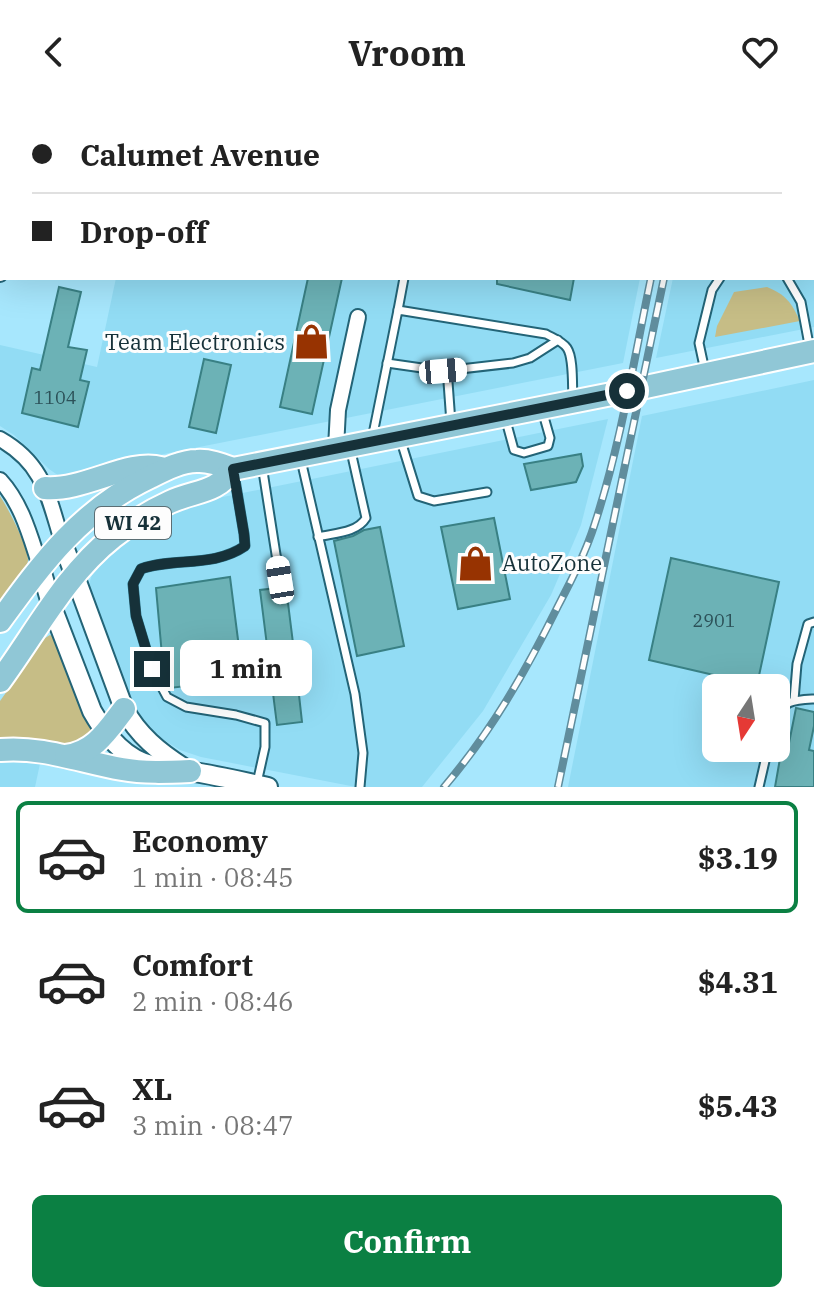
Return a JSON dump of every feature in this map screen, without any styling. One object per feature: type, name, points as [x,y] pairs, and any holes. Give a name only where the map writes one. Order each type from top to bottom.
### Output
[{"type":"main road","name":"WI 42","points":[[0,621],[40,566],[92,513],[144,480],[182,464],[199,460],[233,469],[812,352]]},
{"type":"main road","points":[[45,488],[72,487],[142,466],[166,470]]},
{"type":"main road","name":"WI 42","points":[[0,681],[74,576],[95,553],[133,523],[173,500],[217,486],[233,469]]},
{"type":"main road","points":[[65,756],[86,751],[97,744],[124,709]]},
{"type":"main road","points":[[0,750],[33,750],[126,770],[190,771]]},
{"type":"street","points":[[352,445],[338,410],[358,317]]},
{"type":"street","points":[[0,439],[28,459],[45,488],[124,709],[136,728],[156,748],[190,771]]},
{"type":"street","points":[[0,480],[20,510],[89,704],[107,732],[124,751],[140,762],[263,786]]},
{"type":"lane","points":[[318,537],[355,528],[363,524],[366,518],[352,445],[387,363],[404,280]]},
{"type":"lane","points":[[705,375],[699,343],[712,290],[719,280]]},
{"type":"lane","points":[[788,280],[801,302],[812,352]]},
{"type":"lane","points":[[398,310],[546,334],[558,340],[566,345],[570,354],[573,402]]},
{"type":"lane","points":[[387,363],[443,371],[513,363],[530,358],[558,340]]},
{"type":"lane","points":[[443,371],[448,382],[451,426]]},
{"type":"lane","points":[[504,415],[514,450],[524,453],[548,446],[550,438],[542,408]]},
{"type":"lane","points":[[400,436],[418,496],[434,501],[487,492]]},
{"type":"lane","points":[[300,455],[355,694],[363,753],[360,787]]},
{"type":"lane","points":[[261,463],[280,580]]},
{"type":"lane","points":[[233,469],[245,546],[220,557],[186,563],[153,564],[141,569],[133,584],[136,616],[152,669],[167,697],[186,707],[265,723],[263,786]]},
{"type":"lane","points":[[794,700],[797,664],[808,624],[814,622]]},
{"type":"lane","points":[[790,703],[794,700],[814,699]]},
{"type":"lane","points":[[759,787],[765,762]]},
{"type":"shaded area","points":[[116,280],[640,280],[623,363],[164,454],[70,479],[59,476],[0,426],[0,345],[97,367]]},
{"type":"shaded area","points":[[673,280],[814,280],[814,327],[656,358]]},
{"type":"shaded area","points":[[767,287],[787,300],[800,321],[715,337],[717,326],[734,292]]},
{"type":"shaded area","points":[[814,380],[814,787],[568,787],[642,416]]},
{"type":"shaded area","points":[[608,419],[581,525],[551,595],[483,711],[422,787],[356,787],[201,757],[180,750],[159,737],[135,711],[97,612],[90,581],[100,565],[128,540],[160,520],[208,500]]},
{"type":"shaded area","points":[[0,496],[22,538],[28,561],[0,604]]},
{"type":"shaded area","points":[[50,635],[56,638],[98,732],[65,747],[0,743],[0,701]]},
{"type":"shaded area","points":[[0,759],[41,759],[35,787],[0,787]]},
{"type":"building","name":"Team Electronics","points":[[308,280],[342,280],[312,414],[280,407]]},
{"type":"building","points":[[497,280],[574,280],[570,300],[497,284]]},
{"type":"building","points":[[59,287],[81,292],[68,347],[87,350],[80,380],[89,382],[78,427],[22,413],[32,368],[40,370]]},
{"type":"building","points":[[204,359],[231,365],[216,433],[189,427]]},
{"type":"building","points":[[581,454],[583,466],[576,482],[531,490],[524,464]]},
{"type":"building","name":"AutoZone","points":[[494,518],[510,599],[458,609],[441,527]]},
{"type":"building","points":[[380,527],[404,646],[357,656],[334,541]]},
{"type":"building","points":[[671,558],[779,582],[759,674],[709,674],[649,660]]},
{"type":"building","points":[[230,577],[243,679],[170,688],[164,678],[156,588]]},
{"type":"building","points":[[286,587],[294,651],[301,650],[303,667],[296,668],[302,722],[277,725],[260,590]]},
{"type":"building","points":[[796,708],[814,712],[809,750],[814,751],[814,787],[775,787],[779,762],[790,762],[790,738]]},
{"type":"railway","points":[[444,787],[477,745],[520,677],[587,544],[620,432],[651,280]]},
{"type":"railway","points":[[558,787],[664,280]]},
{"type":"place","name":"Team Electronics","points":[[311,342]]},
{"type":"place","name":"AutoZone","points":[[476,563]]},
{"type":"route","points":[[152,669],[136,616],[133,584],[141,569],[153,564],[186,563],[220,557],[245,546],[233,469],[627,391]]}]
